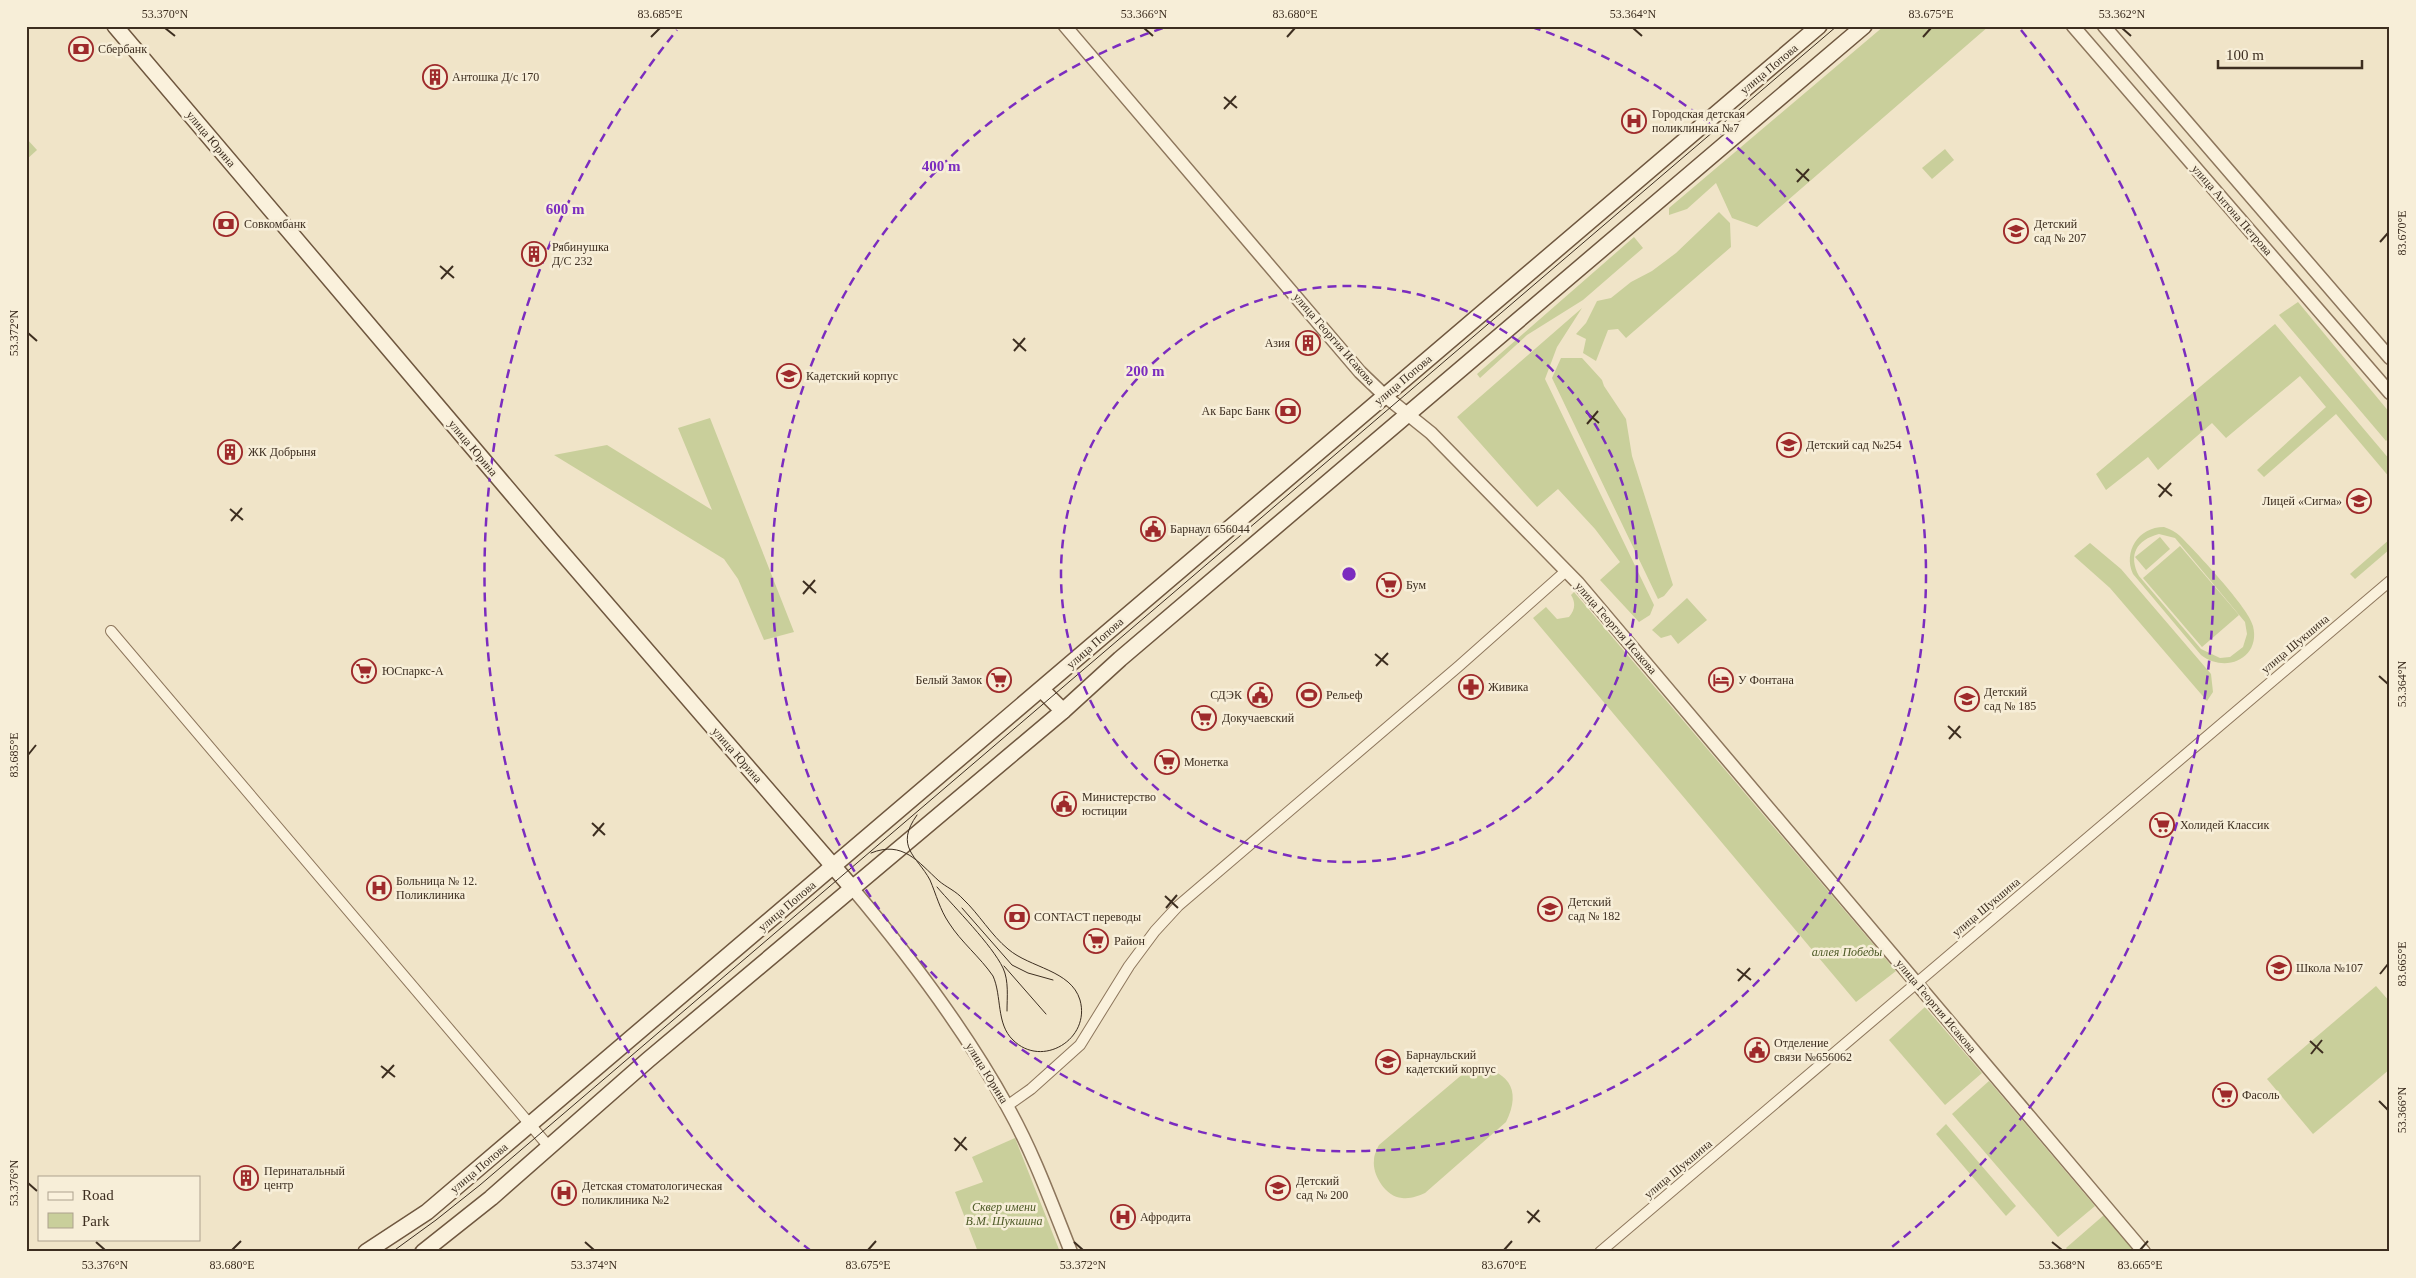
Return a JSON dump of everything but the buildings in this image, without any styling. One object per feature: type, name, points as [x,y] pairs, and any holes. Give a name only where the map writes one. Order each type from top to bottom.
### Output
[{"type":"main road","name":"улица Юрина","points":[[115,26],[545,534],[853,889]]},
{"type":"main road","name":"улица Попова","points":[[366,1252],[427,1212],[1042,690],[1819,26]]},
{"type":"main road","points":[[423,1252],[450,1233],[550,1148],[648,1060],[1063,711],[1120,659],[1864,26]]},
{"type":"main road","points":[[1042,690],[1063,711]]},
{"type":"street","name":"улица Георгия Исакова","points":[[1065,26],[1360,372],[1385,396],[1431,433],[1566,571],[1678,699],[2144,1252]]},
{"type":"street","name":"улица Антона Петрова","points":[[2073,26],[2390,393]]},
{"type":"street","name":"улица Антона Петрова","points":[[2104,26],[2390,358]]},
{"type":"street","points":[[2157,123],[2174,108]]},
{"type":"street","points":[[2229,206],[2246,192]]},
{"type":"street","points":[[2333,327],[2350,312]]},
{"type":"street","points":[[1007,1106],[1031,1089],[1080,1045],[1129,966],[1155,931],[1178,906],[1459,666],[1566,571]]},
{"type":"street","name":"улица Шукшина","points":[[1600,1252],[2390,581]]},
{"type":"street","points":[[111,631],[550,1148]]},
{"type":"street","name":"улица Юрина","points":[[853,889],[927,983],[982,1064],[1007,1106],[1034,1159],[1071,1252]]},
{"type":"green space","points":[[1884,26],[1989,26],[1757,227],[1732,218],[1716,183],[1687,209],[1669,215],[1669,208]]},
{"type":"green space","points":[[26,138],[37,150],[26,160]]},
{"type":"green space","points":[[1945,149],[1954,160],[1932,179],[1922,168]]},
{"type":"green space","points":[[1719,212],[1730,223],[1731,247],[1626,338],[1618,329],[1608,330],[1596,361],[1583,353],[1586,339],[1576,334],[1586,323],[1597,301],[1611,298],[1631,282],[1652,271],[1676,253]]},
{"type":"green space","points":[[1634,237],[1643,248],[1583,300],[1527,335],[1480,378],[1477,374]]},
{"type":"green space","points":[[2298,302],[2390,413],[2390,437],[2386,441],[2279,315]]},
{"type":"green space","points":[[1582,308],[1557,347],[1545,379],[1654,605],[1650,615],[1639,622],[1600,580],[1620,562],[1595,529],[1558,489],[1537,507],[1457,417]]},
{"type":"green space","points":[[2275,324],[2390,460],[2390,478],[2336,414],[2264,477],[2257,470],[2326,407],[2300,376],[2226,438],[2212,423],[2158,470],[2148,457],[2106,490],[2096,474]]},
{"type":"green space","points":[[1561,358],[1582,358],[1602,380],[1626,419],[1632,456],[1673,585],[1664,596],[1658,599],[1552,378]]},
{"type":"green space","points":[[710,418],[794,632],[764,640],[738,579],[724,559],[554,455],[607,445],[712,510],[678,428]]},
{"type":"green space","points":[[2164,527],[2180,536],[2221,580],[2242,606],[2253,626],[2254,637],[2252,647],[2239,660],[2231,663],[2221,663],[2211,661],[2201,655],[2133,574],[2130,566],[2130,557],[2135,542],[2147,531]],"holes":[[[2159,534],[2175,538],[2245,622],[2247,634],[2243,647],[2230,657],[2220,658],[2201,649],[2139,576],[2134,555],[2140,544]]]},
{"type":"green space","points":[[2160,537],[2170,549],[2146,570],[2135,557]]},
{"type":"green space","points":[[2390,539],[2390,549],[2355,579],[2350,574]]},
{"type":"green space","points":[[2090,543],[2121,569],[2211,674],[2213,692],[2207,701],[2110,588],[2074,556]]},
{"type":"green space","points":[[2180,546],[2239,615],[2202,647],[2143,578]]},
{"type":"green space","name":"аллея Победы","points":[[1574,592],[1896,971],[1856,1002],[1533,618],[1546,607],[1557,619],[1569,617],[1574,609],[1574,601],[1571,595]]},
{"type":"green space","points":[[1687,598],[1707,620],[1678,644],[1671,635],[1661,638],[1652,630]]},
{"type":"green space","points":[[2376,986],[2390,1002],[2390,1069],[2313,1134],[2267,1079]]},
{"type":"green space","points":[[1925,1007],[1982,1073],[1945,1105],[1889,1040]]},
{"type":"green space","points":[[1471,1067],[1494,1071],[1508,1082],[1512,1090],[1513,1100],[1506,1122],[1425,1193],[1405,1198],[1396,1197],[1391,1194],[1381,1184],[1375,1172],[1374,1158],[1379,1145]]},
{"type":"green space","points":[[1989,1081],[2095,1206],[2058,1237],[1952,1114]]},
{"type":"green space","points":[[1946,1124],[2016,1206],[2006,1216],[1936,1134]]},
{"type":"green space","name":"Сквер имени В.М. Шукшина","points":[[1015,1138],[1060,1252],[978,1252],[955,1192],[983,1182],[972,1157]]},
{"type":"green space","points":[[2104,1215],[2135,1252],[2069,1252],[2066,1248]]},
{"type":"tram line","points":[[392,1252],[480,1185],[1837,26]]},
{"type":"tram line","points":[[871,853],[892,849],[901,851],[909,855],[917,860],[939,881],[960,896],[1008,949],[1068,982],[1080,1000],[1081,1014],[1078,1027],[1062,1046],[1050,1050],[1037,1051],[1025,1048],[1013,1040],[1008,1033],[1004,1026],[993,976],[949,923],[930,880],[925,872],[919,864],[914,857],[910,850],[908,835],[910,826],[917,815]]},
{"type":"tram line","points":[[937,887],[998,959],[1005,973],[1007,984],[1007,1011]]},
{"type":"tram line","points":[[962,908],[1012,965],[1028,973],[1053,980]]},
{"type":"tram line","points":[[1004,966],[1046,1014]]},
{"type":"place","name":"Сбербанк","points":[[81,49]]},
{"type":"place","name":"Антошка Д/с 170","points":[[435,77]]},
{"type":"place","name":"Городская детская поликлиника №7","points":[[1634,121]]},
{"type":"place","name":"Совкомбанк","points":[[226,224]]},
{"type":"place","name":"Детский сад № 207","points":[[2016,231]]},
{"type":"place","name":"Рябинушка Д/С 232","points":[[534,254]]},
{"type":"place","name":"Азия","points":[[1308,343]]},
{"type":"place","name":"Кадетский корпус","points":[[789,376]]},
{"type":"place","name":"Ак Барс Банк","points":[[1288,411]]},
{"type":"place","name":"Детский сад №254","points":[[1789,445]]},
{"type":"place","name":"ЖК Добрыня","points":[[230,452]]},
{"type":"place","name":"Лицей «Сигма»","points":[[2359,501]]},
{"type":"place","name":"Барнаул 656044","points":[[1153,529]]},
{"type":"place","name":"Бум","points":[[1389,585]]},
{"type":"place","name":"ЮСпаркс-А","points":[[364,671]]},
{"type":"place","name":"Белый Замок","points":[[999,680]]},
{"type":"place","name":"У Фонтана","points":[[1721,680]]},
{"type":"place","name":"Живика","points":[[1471,687]]},
{"type":"place","name":"СДЭК","points":[[1260,695]]},
{"type":"place","name":"Рельеф","points":[[1309,695]]},
{"type":"place","name":"Детский сад № 185","points":[[1967,699]]},
{"type":"place","name":"Докучаевский","points":[[1204,718]]},
{"type":"place","name":"Монетка","points":[[1167,762]]},
{"type":"place","name":"Министерство юстиции","points":[[1064,804]]},
{"type":"place","name":"Холидей Классик","points":[[2162,825]]},
{"type":"place","name":"Больница № 12. Поликлиника","points":[[379,888]]},
{"type":"place","name":"Детский сад № 182","points":[[1550,909]]},
{"type":"place","name":"CONTACT переводы","points":[[1017,917]]},
{"type":"place","name":"Район","points":[[1096,941]]},
{"type":"place","name":"Школа №107","points":[[2279,968]]},
{"type":"place","name":"Отделение связи №656062","points":[[1757,1050]]},
{"type":"place","name":"Барнаульский кадетский корпус","points":[[1388,1062]]},
{"type":"place","name":"Фасоль","points":[[2225,1095]]},
{"type":"place","name":"Перинатальный центр","points":[[246,1178]]},
{"type":"place","name":"Детский сад № 200","points":[[1278,1188]]},
{"type":"place","name":"Детская стоматологическая поликлиника №2","points":[[564,1193]]},
{"type":"place","name":"Афродита","points":[[1123,1217]]}]
